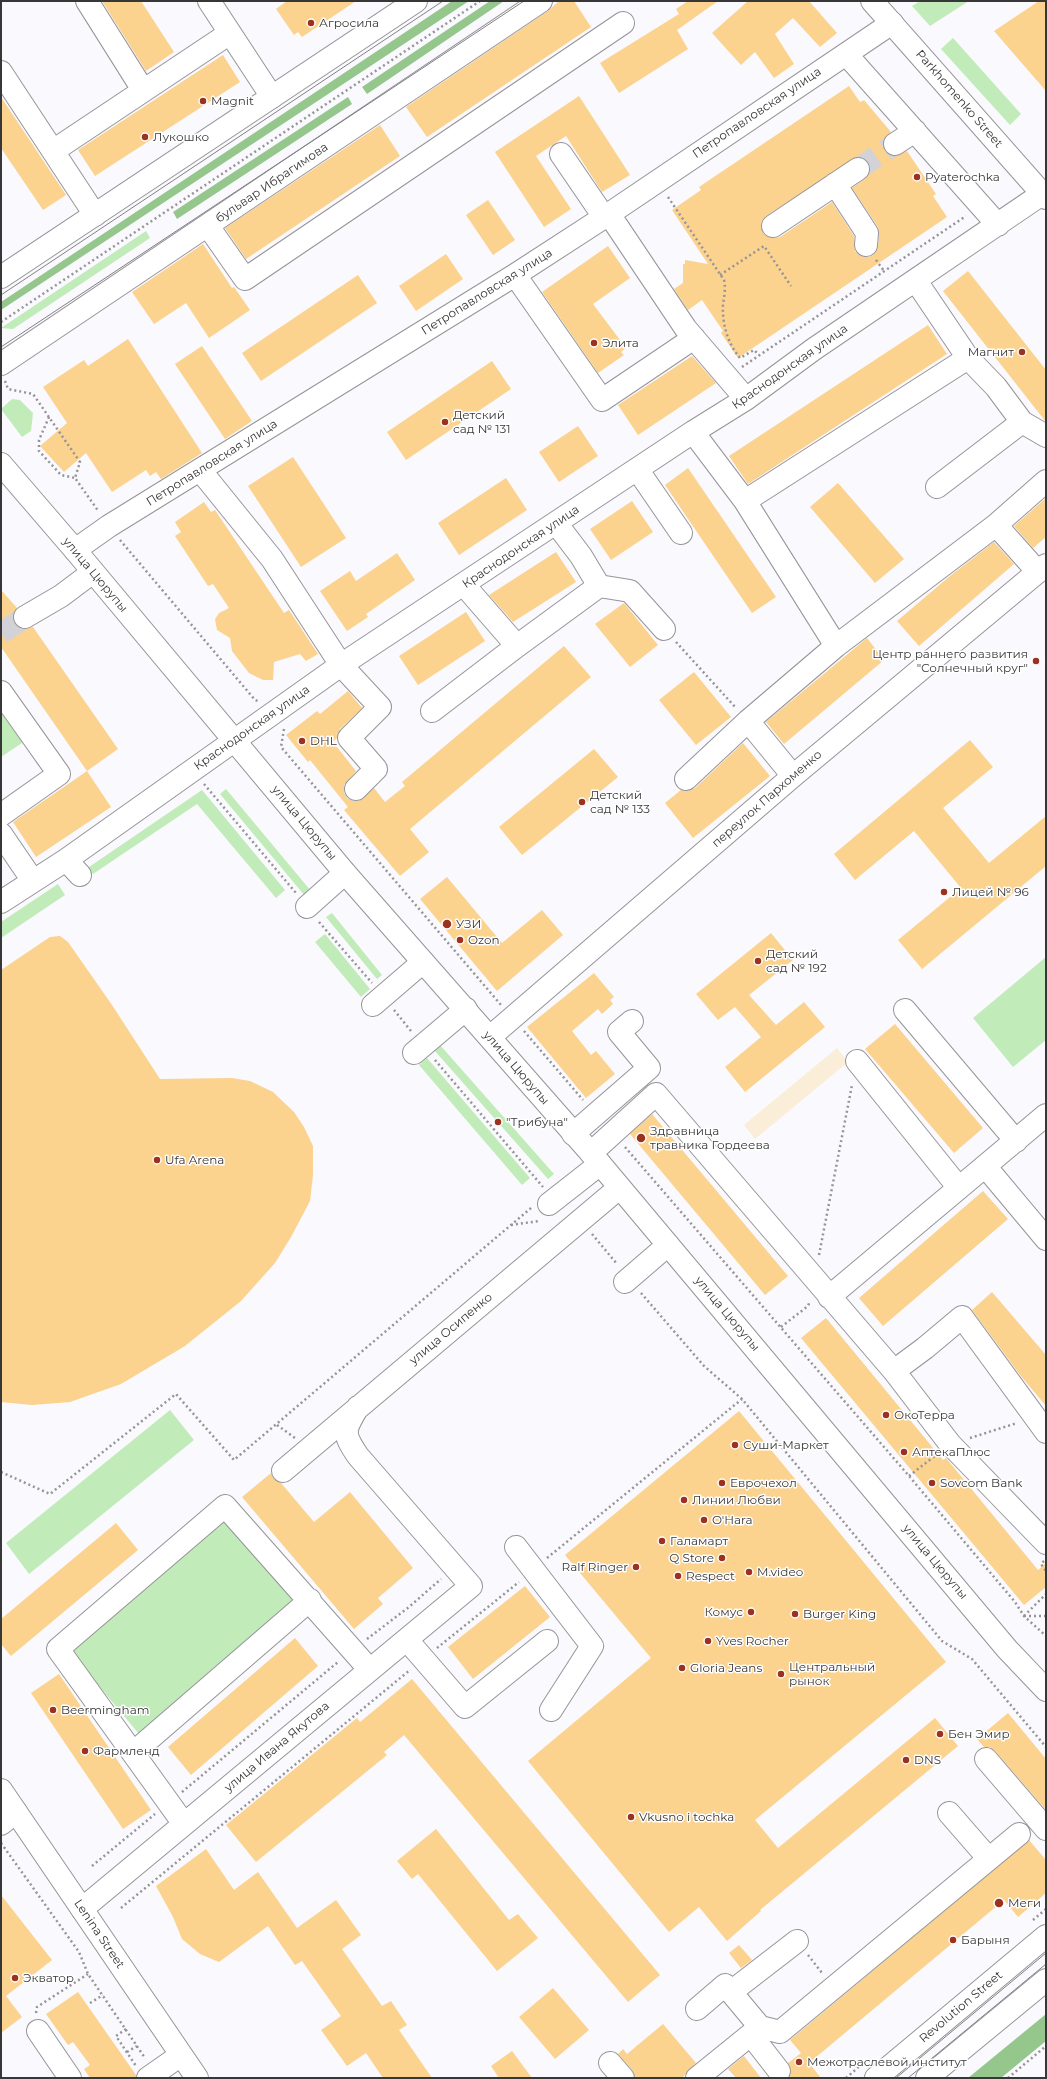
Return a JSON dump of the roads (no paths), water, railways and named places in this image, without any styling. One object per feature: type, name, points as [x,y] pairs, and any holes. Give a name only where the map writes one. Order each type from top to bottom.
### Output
[{"type":"street","points":[[87,1],[143,90]]},
{"type":"street","points":[[209,1],[272,97]]},
{"type":"street","points":[[1,277],[416,1]]},
{"type":"street","name":"бульвар Ибрагимова","points":[[3,372],[208,226],[541,1]]},
{"type":"street","name":"Parkhomenko Street","points":[[872,1],[1044,196]]},
{"type":"street","points":[[208,226],[245,280],[623,23]]},
{"type":"street","name":"Петропавловская улица","points":[[75,550],[109,526],[515,275],[607,215],[892,23]]},
{"type":"street","points":[[53,151],[230,33]]},
{"type":"street","points":[[846,54],[998,225]]},
{"type":"street","points":[[1,72],[95,215]]},
{"type":"street","points":[[895,144],[914,131]]},
{"type":"street","points":[[561,154],[607,215],[694,338],[746,399]]},
{"type":"street","points":[[773,226],[858,168]]},
{"type":"street","points":[[835,184],[867,232],[866,245]]},
{"type":"street","name":"Краснодонская улица","points":[[1,902],[33,882],[73,868],[234,742],[341,665],[693,432],[746,399],[814,349],[998,225],[1044,196]]},
{"type":"street","points":[[515,275],[602,400],[694,338]]},
{"type":"street","points":[[916,281],[968,358],[996,387],[1022,422],[1046,436]]},
{"type":"street","points":[[745,501],[968,358]]},
{"type":"street","points":[[937,487],[1022,422]]},
{"type":"street","points":[[693,432],[745,501],[836,646]]},
{"type":"street","name":"улица Цюрупы","points":[[1,464],[75,550],[345,873],[466,1009],[595,1159],[1002,1643],[1044,1685]]},
{"type":"street","points":[[637,469],[681,533]]},
{"type":"street","points":[[200,470],[272,559],[341,665],[380,706],[349,738],[376,769],[356,789]]},
{"type":"street","points":[[686,779],[748,721],[836,646],[996,525],[1046,481]]},
{"type":"street","points":[[556,523],[581,556],[599,586]]},
{"type":"street","points":[[996,525],[1042,568]]},
{"type":"street","name":"переулок Пархоменко","points":[[490,1037],[794,776],[1042,568]]},
{"type":"street","points":[[25,617],[61,596],[93,572]]},
{"type":"street","points":[[464,585],[517,646]]},
{"type":"street","points":[[432,711],[599,586],[630,591],[664,629]]},
{"type":"street","points":[[1,692],[59,774],[1,815]]},
{"type":"street","points":[[748,721],[794,776]]},
{"type":"street","points":[[1,834],[33,882]]},
{"type":"street","points":[[307,907],[345,873]]},
{"type":"street","points":[[378,1001],[423,962]]},
{"type":"street","points":[[418,1049],[466,1009]]},
{"type":"street","points":[[905,1010],[1016,1141]]},
{"type":"street","points":[[573,1134],[649,1068],[619,1032],[632,1021]]},
{"type":"street","points":[[857,1061],[959,1188]]},
{"type":"street","points":[[546,1204],[595,1159],[613,1133],[656,1094],[814,1280],[894,1371],[950,1444],[1046,1543]]},
{"type":"street","points":[[829,1297],[1046,1115]]},
{"type":"street","points":[[985,1166],[1046,1239]]},
{"type":"street","name":"улица Осипенко","points":[[283,1471],[619,1188]]},
{"type":"street","points":[[627,1281],[668,1245]]},
{"type":"street","points":[[894,1371],[925,1348],[962,1317],[1046,1432]]},
{"type":"street","name":"улица Ивана Якутова","points":[[82,1908],[471,1586],[358,1456],[347,1440],[347,1425],[358,1407]]},
{"type":"street","points":[[184,1824],[58,1649],[226,1506],[370,1670]]},
{"type":"street","points":[[516,1547],[592,1646],[550,1710]]},
{"type":"street","points":[[133,1753],[310,1600]]},
{"type":"street","points":[[407,1640],[465,1706],[547,1642]]},
{"type":"street","points":[[986,1758],[1046,1829]]},
{"type":"street","name":"Lenina Street","points":[[1,1790],[9,1818],[82,1908],[197,2078]]},
{"type":"street","points":[[949,1813],[989,1859]]},
{"type":"street","points":[[697,2078],[756,2031],[780,2032],[1019,1834]]},
{"type":"street","name":"Revolution Street","points":[[876,2078],[1046,1936]]},
{"type":"street","points":[[731,1992],[797,1941]]},
{"type":"street","points":[[927,2078],[1046,1980]]},
{"type":"street","points":[[697,2009],[725,1985],[756,2031],[779,2071]]},
{"type":"street","points":[[38,2031],[70,2078]]},
{"type":"street","points":[[148,2074],[182,2055]]},
{"type":"tunnel","points":[[858,169],[895,144]]},
{"type":"tunnel","points":[[1,633],[25,617]]},
{"type":"tram line","points":[[1,295],[443,1]]},
{"type":"tram line","points":[[1,347],[524,1]]},
{"type":"tram line","points":[[896,2078],[1046,1953]]},
{"type":"tram line","points":[[908,2078],[1046,1964]]},
{"type":"place","name":"Агросила","points":[[311,23]]},
{"type":"place","name":"Magnit","points":[[203,101]]},
{"type":"place","name":"Лукошко","points":[[145,137]]},
{"type":"place","name":"Pyaterochka","points":[[917,177]]},
{"type":"place","name":"Элита","points":[[594,343]]},
{"type":"place","name":"Магнит","points":[[1022,352]]},
{"type":"place","name":"Детский сад № 131","points":[[445,422]]},
{"type":"place","name":"Центр раннего развития \"Солнечный круг\"","points":[[1036,661]]},
{"type":"place","name":"DHL","points":[[302,741]]},
{"type":"place","name":"Детский сад № 133","points":[[582,802]]},
{"type":"place","name":"Лицей № 96","points":[[944,892]]},
{"type":"place","name":"УЗИ","points":[[447,924]]},
{"type":"place","name":"Ozon","points":[[460,940]]},
{"type":"place","name":"Детский сад № 192","points":[[758,961]]},
{"type":"place","name":"\"Трибуна\"","points":[[498,1122]]},
{"type":"place","name":"Здравница травника Гордеева","points":[[641,1138]]},
{"type":"place","name":"Ufa Arena","points":[[157,1160]]},
{"type":"place","name":"ОкоТерра","points":[[886,1415]]},
{"type":"place","name":"Суши-Маркет","points":[[735,1445]]},
{"type":"place","name":"АптекаПлюс","points":[[904,1452]]},
{"type":"place","name":"Еврочехол","points":[[722,1483]]},
{"type":"place","name":"Sovcom Bank","points":[[932,1483]]},
{"type":"place","name":"Линии Любви","points":[[684,1500]]},
{"type":"place","name":"O'Hara","points":[[704,1520]]},
{"type":"place","name":"Галамарт","points":[[662,1541]]},
{"type":"place","name":"Q Store","points":[[722,1558]]},
{"type":"place","name":"Ralf Ringer","points":[[636,1567]]},
{"type":"place","name":"M.video","points":[[749,1572]]},
{"type":"place","name":"Respect","points":[[678,1576]]},
{"type":"place","name":"Комус","points":[[751,1612]]},
{"type":"place","name":"Burger King","points":[[795,1614]]},
{"type":"place","name":"Yves Rocher","points":[[708,1641]]},
{"type":"place","name":"Gloria Jeans","points":[[682,1668]]},
{"type":"place","name":"Центральный рынок","points":[[781,1674]]},
{"type":"place","name":"Beermingham","points":[[53,1710]]},
{"type":"place","name":"Бен Эмир","points":[[940,1734]]},
{"type":"place","name":"Фармленд","points":[[85,1751]]},
{"type":"place","name":"DNS","points":[[906,1760]]},
{"type":"place","name":"Vkusno i tochka","points":[[631,1817]]},
{"type":"place","name":"Меги","points":[[999,1903]]},
{"type":"place","name":"Барыня","points":[[953,1940]]},
{"type":"place","name":"Экватор","points":[[15,1978]]},
{"type":"place","name":"Межотраслевой институт","points":[[799,2062]]}]
